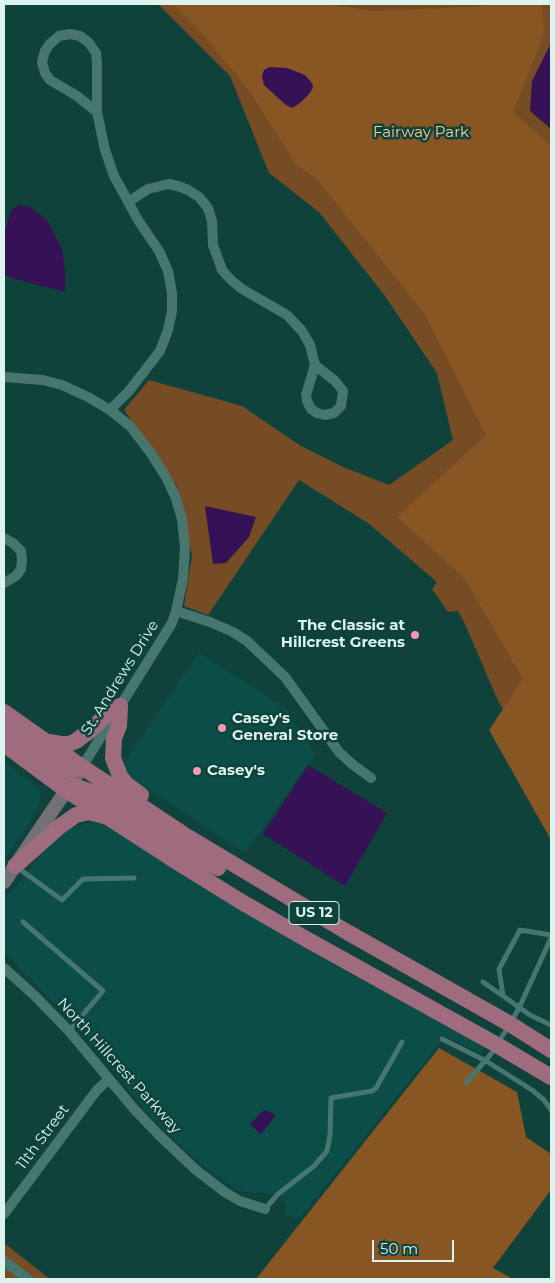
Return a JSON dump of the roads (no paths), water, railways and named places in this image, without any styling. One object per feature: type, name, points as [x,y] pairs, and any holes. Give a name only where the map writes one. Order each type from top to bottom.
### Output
[{"type":"main road","points":[[44,741],[69,744],[76,741],[110,712],[120,706]]},
{"type":"main road","points":[[120,706],[119,726],[114,738],[113,758],[120,776],[126,784],[285,888],[319,915]]},
{"type":"main road","name":"US 12","points":[[4,712],[82,767],[183,834],[347,932],[510,1024],[551,1050]]},
{"type":"main road","points":[[4,732],[58,769],[67,771],[82,767]]},
{"type":"main road","name":"US 12","points":[[4,744],[66,790],[174,860],[290,930],[551,1077]]},
{"type":"main road","points":[[66,790],[74,786],[95,793],[163,838],[299,914],[347,932]]},
{"type":"main road","points":[[16,866],[59,827],[76,815],[89,812],[109,818]]},
{"type":"street","points":[[97,112],[77,96],[50,80],[45,72],[42,62],[45,51],[59,36],[70,34],[80,36],[89,43],[96,53],[97,112],[108,159],[114,176],[128,202],[159,251],[168,271],[172,292],[172,311],[168,330],[160,351],[136,383],[110,410]]},
{"type":"street","points":[[128,202],[148,189],[169,184],[183,188],[199,197],[208,208],[212,221],[213,245],[222,270],[242,289],[264,303],[278,309],[302,331],[310,345],[315,365],[306,395],[307,401],[316,413],[325,415],[334,412],[341,406],[343,392],[335,381],[315,365]]},
{"type":"street","name":"St. Andrews Drive","points":[[4,377],[43,380],[62,385],[110,410],[130,426],[150,452],[166,477],[182,519],[185,548],[183,579],[172,624],[82,767]]},
{"type":"street","points":[[4,538],[21,551],[22,560],[21,569],[16,576],[4,583]]},
{"type":"street","points":[[176,611],[210,622],[247,640],[285,677],[340,752],[371,778]]},
{"type":"street","points":[[4,882],[82,767]]},
{"type":"street","name":"North Hillcrest Parkway","points":[[4,968],[69,1031],[158,1135],[196,1170],[226,1193],[240,1202],[265,1209]]},
{"type":"street","name":"11th Street","points":[[4,1214],[97,1090],[109,1079]]},
{"type":"street","points":[[4,1261],[28,1279]]},
{"type":"lane","points":[[16,866],[62,900],[83,879],[134,878]]},
{"type":"lane","points":[[23,922],[103,991],[69,1031]]},
{"type":"lane","points":[[466,1082],[486,1061],[510,1024],[551,936],[520,930],[499,969],[503,996]]},
{"type":"lane","points":[[484,982],[519,1008],[538,1020],[551,1025]]},
{"type":"lane","points":[[442,1039],[486,1061],[532,1090],[544,1100],[551,1110]]},
{"type":"lane","points":[[265,1209],[278,1194],[314,1166],[327,1151],[330,1135],[331,1098],[372,1091],[376,1088],[402,1042]]},
{"type":"place","name":"The Classic at Hillcrest Greens","points":[[415,635]]},
{"type":"place","name":"Casey's General Store","points":[[222,728]]},
{"type":"place","name":"Casey's","points":[[197,771]]},
{"type":"park label","name":"Fairway Park","points":[[421,133]]}]
